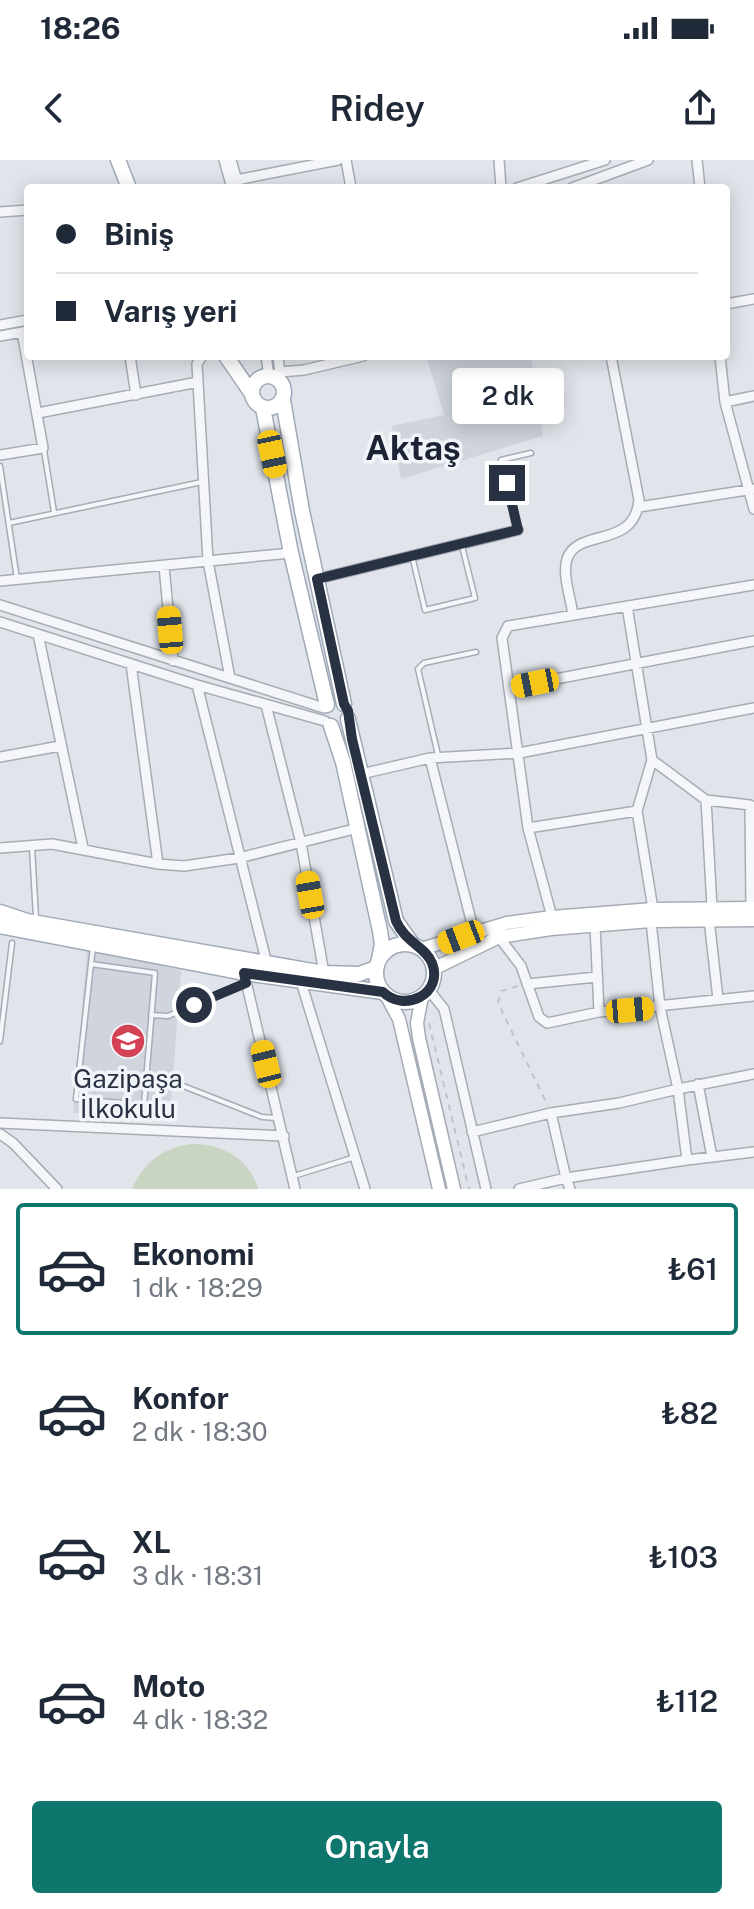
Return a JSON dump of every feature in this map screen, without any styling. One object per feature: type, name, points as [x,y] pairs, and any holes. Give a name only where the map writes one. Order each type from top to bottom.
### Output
[{"type":"main road","points":[[118,160],[127,184]]},
{"type":"main road","points":[[233,360],[284,391],[283,400],[317,579],[396,921],[417,947],[428,955],[433,969],[433,981],[417,1023],[454,1189]]},
{"type":"main road","points":[[240,360],[268,381]]},
{"type":"main road","points":[[268,381],[255,403],[263,408],[272,408],[283,400]]},
{"type":"main road","points":[[263,408],[327,715],[343,762],[380,931],[382,944],[376,978],[399,1019],[439,1189]]},
{"type":"main road","points":[[327,715],[336,701],[346,712]]},
{"type":"main road","points":[[327,715],[343,725],[346,712]]},
{"type":"main road","points":[[0,912],[36,922],[267,964],[324,973],[359,974],[377,963],[394,946],[417,947],[507,923],[552,917],[753,912]]},
{"type":"main road","points":[[433,969],[499,937],[652,915]]},
{"type":"main road","points":[[0,926],[245,978],[301,982],[384,994],[405,1002],[426,993]]},
{"type":"street","points":[[224,160],[236,184]]},
{"type":"street","points":[[231,160],[236,184]]},
{"type":"street","points":[[240,184],[338,160]]},
{"type":"street","points":[[346,160],[350,184]]},
{"type":"street","points":[[499,160],[501,184]]},
{"type":"street","points":[[528,184],[581,164],[605,160]]},
{"type":"street","points":[[590,184],[648,160]]},
{"type":"street","points":[[697,160],[700,184]]},
{"type":"street","points":[[0,212],[24,210]]},
{"type":"street","points":[[730,303],[754,299]]},
{"type":"street","points":[[0,325],[24,321]]},
{"type":"street","points":[[0,336],[24,332]]},
{"type":"street","points":[[0,455],[43,448],[29,360]]},
{"type":"street","points":[[131,360],[136,395]]},
{"type":"street","points":[[200,360],[197,364],[208,561],[230,678]]},
{"type":"street","points":[[266,360],[268,381]]},
{"type":"street","points":[[268,381],[276,360]]},
{"type":"street","points":[[268,381],[346,360]]},
{"type":"street","points":[[573,615],[566,571],[568,557],[576,547],[630,526],[638,514],[612,360]]},
{"type":"street","points":[[720,360],[725,402],[754,509]]},
{"type":"street","points":[[38,413],[198,382]]},
{"type":"street","points":[[725,402],[754,396]]},
{"type":"street","points":[[639,507],[751,490]]},
{"type":"street","points":[[317,579],[518,530]]},
{"type":"street","points":[[0,581],[291,553]]},
{"type":"street","points":[[164,566],[173,661]]},
{"type":"street","points":[[552,917],[528,828],[502,638],[508,626],[754,585]]},
{"type":"street","points":[[0,605],[230,678],[327,715]]},
{"type":"street","points":[[627,606],[652,760],[637,811],[652,915],[660,1007],[678,1089],[687,1160]]},
{"type":"street","points":[[0,622],[266,705],[327,715]]},
{"type":"street","points":[[38,634],[83,848]]},
{"type":"street","points":[[509,688],[754,641]]},
{"type":"street","points":[[131,664],[158,864]]},
{"type":"street","points":[[197,685],[267,964]]},
{"type":"street","points":[[266,705],[301,843],[324,973]]},
{"type":"street","points":[[361,774],[434,758],[519,753],[754,708]]},
{"type":"street","points":[[0,757],[60,746]]},
{"type":"street","points":[[434,758],[474,932]]},
{"type":"street","points":[[652,760],[706,800],[752,805],[753,912]]},
{"type":"street","points":[[706,800],[710,913],[718,999]]},
{"type":"street","points":[[528,828],[637,811]]},
{"type":"street","points":[[0,848],[52,844],[184,866],[239,858],[358,828]]},
{"type":"street","points":[[595,925],[599,1012]]},
{"type":"street","points":[[499,937],[521,966],[539,1017],[547,1023],[599,1012],[754,996]]},
{"type":"street","points":[[527,984],[597,977]]},
{"type":"street","points":[[245,978],[295,1189]]},
{"type":"street","points":[[301,982],[365,1189]]},
{"type":"street","points":[[426,993],[444,1009],[486,1189]]},
{"type":"street","points":[[472,1132],[551,1113],[619,1103],[754,1074]]},
{"type":"street","points":[[698,1084],[712,1157]]},
{"type":"street","points":[[551,1113],[570,1189]]},
{"type":"street","points":[[0,1123],[284,1136]]},
{"type":"street","points":[[0,1134],[13,1143],[57,1189]]},
{"type":"street","points":[[519,1189],[566,1178],[754,1152]]},
{"type":"lane","points":[[43,448],[54,513]]},
{"type":"lane","points":[[518,530],[501,460],[531,453]]},
{"type":"lane","points":[[0,466],[17,581]]},
{"type":"lane","points":[[9,523],[204,482]]},
{"type":"lane","points":[[412,556],[425,610],[475,598],[461,544]]},
{"type":"lane","points":[[434,758],[418,669],[424,663],[476,652]]},
{"type":"lane","points":[[31,845],[36,922]]},
{"type":"lane","points":[[0,1041],[12,943]]},
{"type":"lane","points":[[91,964],[155,973],[144,1105],[76,1099],[93,944]]},
{"type":"lane","points":[[151,1015],[168,1016],[245,978]]},
{"type":"lane","points":[[146,1077],[163,1078],[262,1117],[279,1118]]},
{"type":"lane","points":[[292,1177],[355,1157]]},
{"type":"path","points":[[527,984],[504,989],[498,996],[498,1003],[551,1113]]},
{"type":"path","points":[[427,1018],[438,1052],[469,1189]]},
{"type":"shaded area","points":[[427,360],[532,360],[543,436],[401,479],[392,426],[444,415]]},
{"type":"shaded area","name":"Gazipaşa İlkokulu","points":[[87,949],[181,970],[170,1118],[73,1113]]},
{"type":"green space","points":[[194,1144],[215,1147],[234,1156],[249,1170],[258,1189],[132,1189],[142,1171],[156,1157],[174,1148]]},
{"type":"place","name":"Gazipaşa İlkokulu","points":[[128,1041]]},
{"type":"district","name":"Aktaş","points":[[413,448]]},
{"type":"route","points":[[194,1005],[246,983],[244,973],[383,992],[405,1002],[414,1001],[429,990],[433,981],[432,963],[428,955],[413,945],[396,921],[317,579],[518,530],[507,483]]}]
